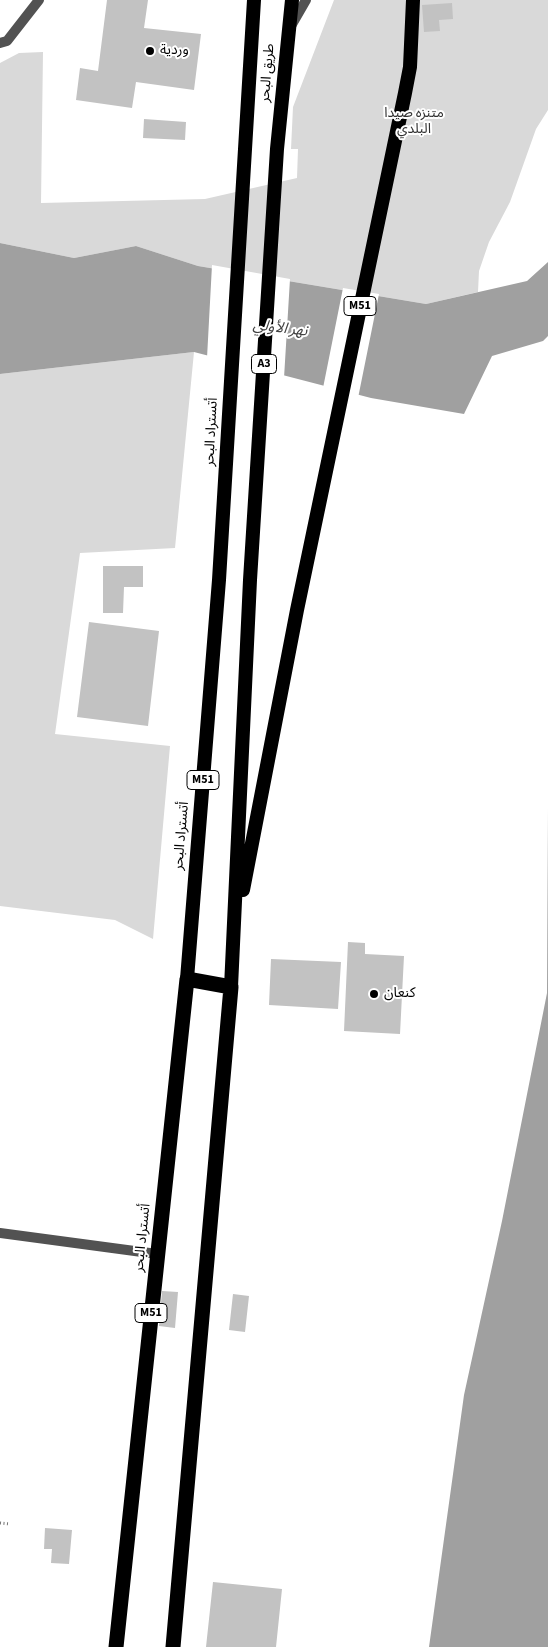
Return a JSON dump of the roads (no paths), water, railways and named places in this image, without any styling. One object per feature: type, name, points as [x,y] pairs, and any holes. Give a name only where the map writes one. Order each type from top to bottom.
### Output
[{"type":"highway","name":"أتستراد البحر","points":[[116,1647],[187,980],[219,580],[252,0]]},
{"type":"highway","name":"طريق البحر","points":[[234,932],[250,580],[277,149],[292,0]]},
{"type":"highway","name":"M51","points":[[173,1647],[231,987],[234,932],[297,610],[410,67],[413,0]]},
{"type":"highway","points":[[187,980],[231,987]]},
{"type":"street","points":[[0,43],[7,41],[39,0]]},
{"type":"street","points":[[288,31],[306,0]]},
{"type":"street","points":[[0,1233],[157,1254]]},
{"type":"water","name":"نهر الأولي","points":[[0,243],[74,258],[136,246],[198,266],[426,304],[527,281],[548,262],[548,336],[543,341],[492,356],[464,414],[371,398],[194,352],[0,374]]},
{"type":"water","points":[[548,808],[548,1647],[429,1647],[464,1395],[502,1221],[547,993]]},
{"type":"place","name":"وردية","points":[[150,51]]},
{"type":"place","name":"كنعان","points":[[374,994]]},
{"type":"park label","name":"متنزه صيدا البلدي","points":[[414,122]]}]
